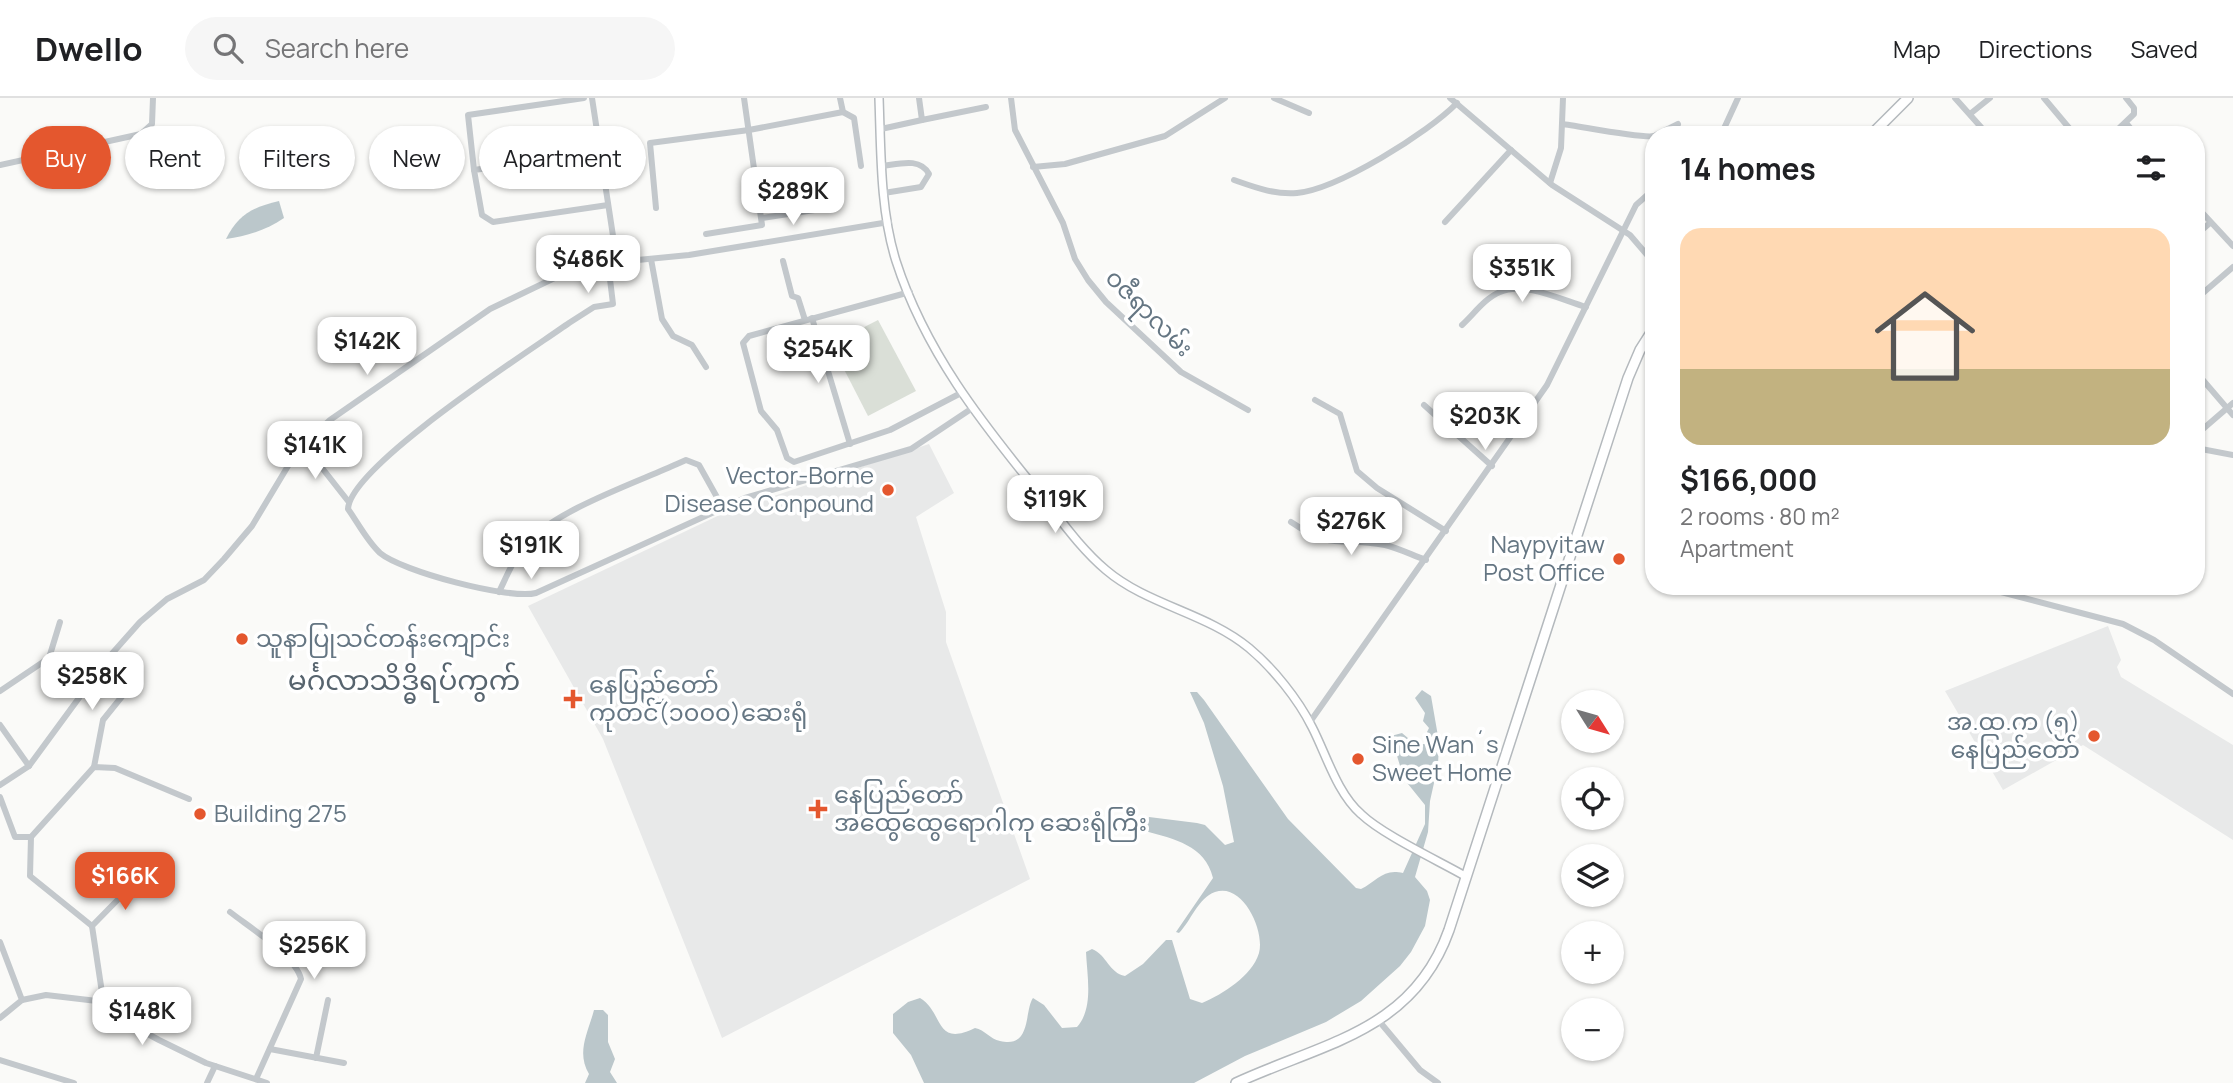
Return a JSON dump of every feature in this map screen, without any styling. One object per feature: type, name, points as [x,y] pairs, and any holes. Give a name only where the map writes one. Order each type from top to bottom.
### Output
[{"type":"highway","points":[[1880,126],[1908,98]]},
{"type":"highway","points":[[1236,1083],[1277,1064],[1360,1033],[1379,1021],[1409,994],[1434,964],[1628,378],[1644,344]]},
{"type":"main road","points":[[879,98],[884,193],[896,260],[930,338],[971,409],[1075,538],[1106,571],[1143,593],[1213,625],[1249,648],[1281,682],[1310,722],[1344,792],[1360,814],[1465,876]]},
{"type":"street","points":[[0,165],[141,134],[152,124],[153,98]]},
{"type":"street","points":[[584,98],[468,116],[482,215],[493,222],[608,205]]},
{"type":"street","points":[[592,98],[596,126]]},
{"type":"street","points":[[706,234],[762,225],[744,98]]},
{"type":"street","points":[[840,98],[843,112]]},
{"type":"street","points":[[919,98],[922,120]]},
{"type":"street","name":"ဝဇီရာလမ်း","points":[[1011,98],[1015,130],[1063,223],[1075,260],[1106,302],[1181,372],[1218,396],[1248,410]]},
{"type":"street","points":[[1033,167],[1065,164],[1165,136],[1225,98]]},
{"type":"street","points":[[1274,98],[1309,113]]},
{"type":"street","points":[[1450,98],[1550,183],[1623,230],[1645,253]]},
{"type":"street","points":[[1550,183],[1561,148],[1563,98]]},
{"type":"street","points":[[1725,126],[1738,98]]},
{"type":"street","points":[[1955,98],[1980,126]]},
{"type":"street","points":[[1970,114],[1990,98]]},
{"type":"street","points":[[2044,98],[2067,126]]},
{"type":"street","points":[[2122,126],[2134,108],[2126,98]]},
{"type":"street","points":[[1234,180],[1283,193],[1324,186],[1425,131],[1457,103]]},
{"type":"street","points":[[881,128],[986,107]]},
{"type":"street","points":[[656,208],[650,143],[749,130],[843,112],[854,118],[861,166]]},
{"type":"street","points":[[2126,122],[2129,126]]},
{"type":"street","points":[[1562,124],[1645,136]]},
{"type":"street","points":[[1674,126],[1678,124]]},
{"type":"street","points":[[1445,222],[1511,150]]},
{"type":"street","points":[[882,166],[915,162],[925,167],[929,174],[921,187],[884,193]]},
{"type":"street","points":[[474,170],[479,169]]},
{"type":"street","points":[[606,189],[617,262]]},
{"type":"street","points":[[1310,722],[1547,385],[1636,205],[1645,197]]},
{"type":"street","points":[[762,218],[821,209]]},
{"type":"street","points":[[2205,217],[2233,246]]},
{"type":"street","points":[[0,785],[29,766],[109,657],[140,622],[167,599],[204,580],[224,559],[252,526],[304,445],[330,420],[490,309],[568,271],[617,262],[689,255],[889,222]]},
{"type":"street","points":[[2205,227],[2210,223]]},
{"type":"street","points":[[651,258],[662,319],[673,336],[692,345],[706,367]]},
{"type":"street","points":[[783,261],[792,296],[798,298],[809,319],[850,444]]},
{"type":"street","points":[[2205,291],[2233,267]]},
{"type":"street","points":[[609,271],[613,304],[594,307],[569,323],[398,445],[359,484],[348,501],[348,509],[381,553],[423,572],[499,592],[536,593],[745,498],[899,454],[971,409]]},
{"type":"street","points":[[1462,325],[1502,291],[1517,289],[1586,307]]},
{"type":"street","points":[[910,292],[749,336],[743,343],[761,411],[777,430],[787,458],[794,462],[917,418],[961,393]]},
{"type":"street","points":[[2205,381],[2230,406],[2233,415]]},
{"type":"street","points":[[1315,400],[1340,414],[1357,471],[1377,488],[1446,531]]},
{"type":"street","points":[[1424,405],[1492,466]]},
{"type":"street","points":[[2205,427],[2230,406]]},
{"type":"street","points":[[304,445],[348,501]]},
{"type":"street","points":[[2205,450],[2233,455]]},
{"type":"street","points":[[499,592],[513,562],[526,543],[554,520],[686,460],[699,465],[723,508]]},
{"type":"street","points":[[1291,522],[1330,543],[1386,545],[1426,560]]},
{"type":"street","points":[[2012,595],[2123,624],[2154,640],[2233,694]]},
{"type":"street","points":[[0,691],[49,658],[60,622]]},
{"type":"street","points":[[104,1006],[92,926],[30,876],[31,837],[94,767],[103,720],[136,679]]},
{"type":"street","points":[[0,725],[29,766]]},
{"type":"street","points":[[94,767],[115,768],[189,799]]},
{"type":"street","points":[[0,797],[15,837],[31,837]]},
{"type":"street","points":[[92,926],[138,879]]},
{"type":"street","points":[[230,912],[299,971],[301,979],[256,1079]]},
{"type":"street","points":[[0,942],[22,1000]]},
{"type":"street","points":[[0,1018],[22,1000],[46,995],[97,1001],[136,1028],[215,1066],[267,1083]]},
{"type":"street","points":[[316,1058],[328,1000]]},
{"type":"street","points":[[1379,1021],[1420,1070],[1438,1083]]},
{"type":"street","points":[[270,1049],[344,1063]]},
{"type":"street","points":[[0,1060],[74,1083]]},
{"type":"street","points":[[207,1083],[215,1066]]},
{"type":"shaded area","points":[[279,201],[284,218],[256,232],[226,239],[247,213]]},
{"type":"shaded area","points":[[878,320],[916,391],[868,416],[831,344]]},
{"type":"shaded area","name":"နေပြည်တော် အထွေထွေရောဂါကု ဆေးရုံကြီး","points":[[929,444],[954,493],[916,517],[946,612],[946,642],[1030,879],[722,1038],[603,739],[528,606],[726,512]]},
{"type":"shaded area","name":"အ.ထ.က (၅) နေပြည်တော်","points":[[2108,626],[2121,660],[2117,667],[2121,677],[2233,745],[2233,840],[2083,745],[2003,790],[1945,691]]},
{"type":"shaded area","points":[[1422,690],[1431,696],[1439,742],[1428,832],[1415,877],[1427,891],[1430,900],[1425,926],[1400,966],[1361,1001],[1326,1022],[1245,1056],[1194,1083],[924,1083],[911,1055],[893,1033],[893,1014],[908,1002],[920,998],[928,1004],[941,1026],[952,1034],[975,1028],[996,1040],[1010,1042],[1022,1034],[1033,998],[1044,1005],[1062,1028],[1077,1027],[1088,1001],[1086,952],[1092,949],[1115,971],[1125,976],[1143,964],[1166,940],[1172,940],[1190,999],[1202,1003],[1219,995],[1250,969],[1259,953],[1259,933],[1250,910],[1235,894],[1225,891],[1209,895],[1199,904],[1179,933],[1176,932],[1213,878],[1209,867],[1196,851],[1177,841],[1145,831],[1149,817],[1205,825],[1225,845],[1234,842],[1223,786],[1204,723],[1190,692],[1197,692],[1204,700],[1288,819],[1356,888],[1361,889],[1390,872],[1403,873],[1425,824],[1425,805],[1404,779],[1391,736],[1402,733],[1415,744],[1432,744],[1427,732],[1429,728],[1423,721],[1425,713],[1415,698]]},
{"type":"shaded area","points":[[594,1010],[603,1010],[608,1015],[608,1042],[615,1059],[610,1072],[617,1083],[585,1083],[589,1074],[583,1050]]},
{"type":"place","name":"Vector-Borne Disease Conpound","points":[[888,490]]},
{"type":"place","name":"Naypyitaw Post Office","points":[[1619,559]]},
{"type":"place","name":"သူနာပြုသင်တန်းကျောင်း","points":[[242,639]]},
{"type":"place","name":"နေပြည်တော် ကုတင်(၁၀၀၀)ဆေးရုံ","points":[[573,699]]},
{"type":"place","name":"အ.ထ.က (၅) နေပြည်တော်","points":[[2094,736]]},
{"type":"place","name":"Sine Wan´s Sweet Home","points":[[1358,759]]},
{"type":"place","name":"နေပြည်တော် အထွေထွေရောဂါကု ဆေးရုံကြီး","points":[[818,809]]},
{"type":"place","name":"Building 275","points":[[200,814]]},
{"type":"district","name":"မင်္ဂလာသိဒ္ဓိရပ်ကွက်","points":[[404,680]]}]
